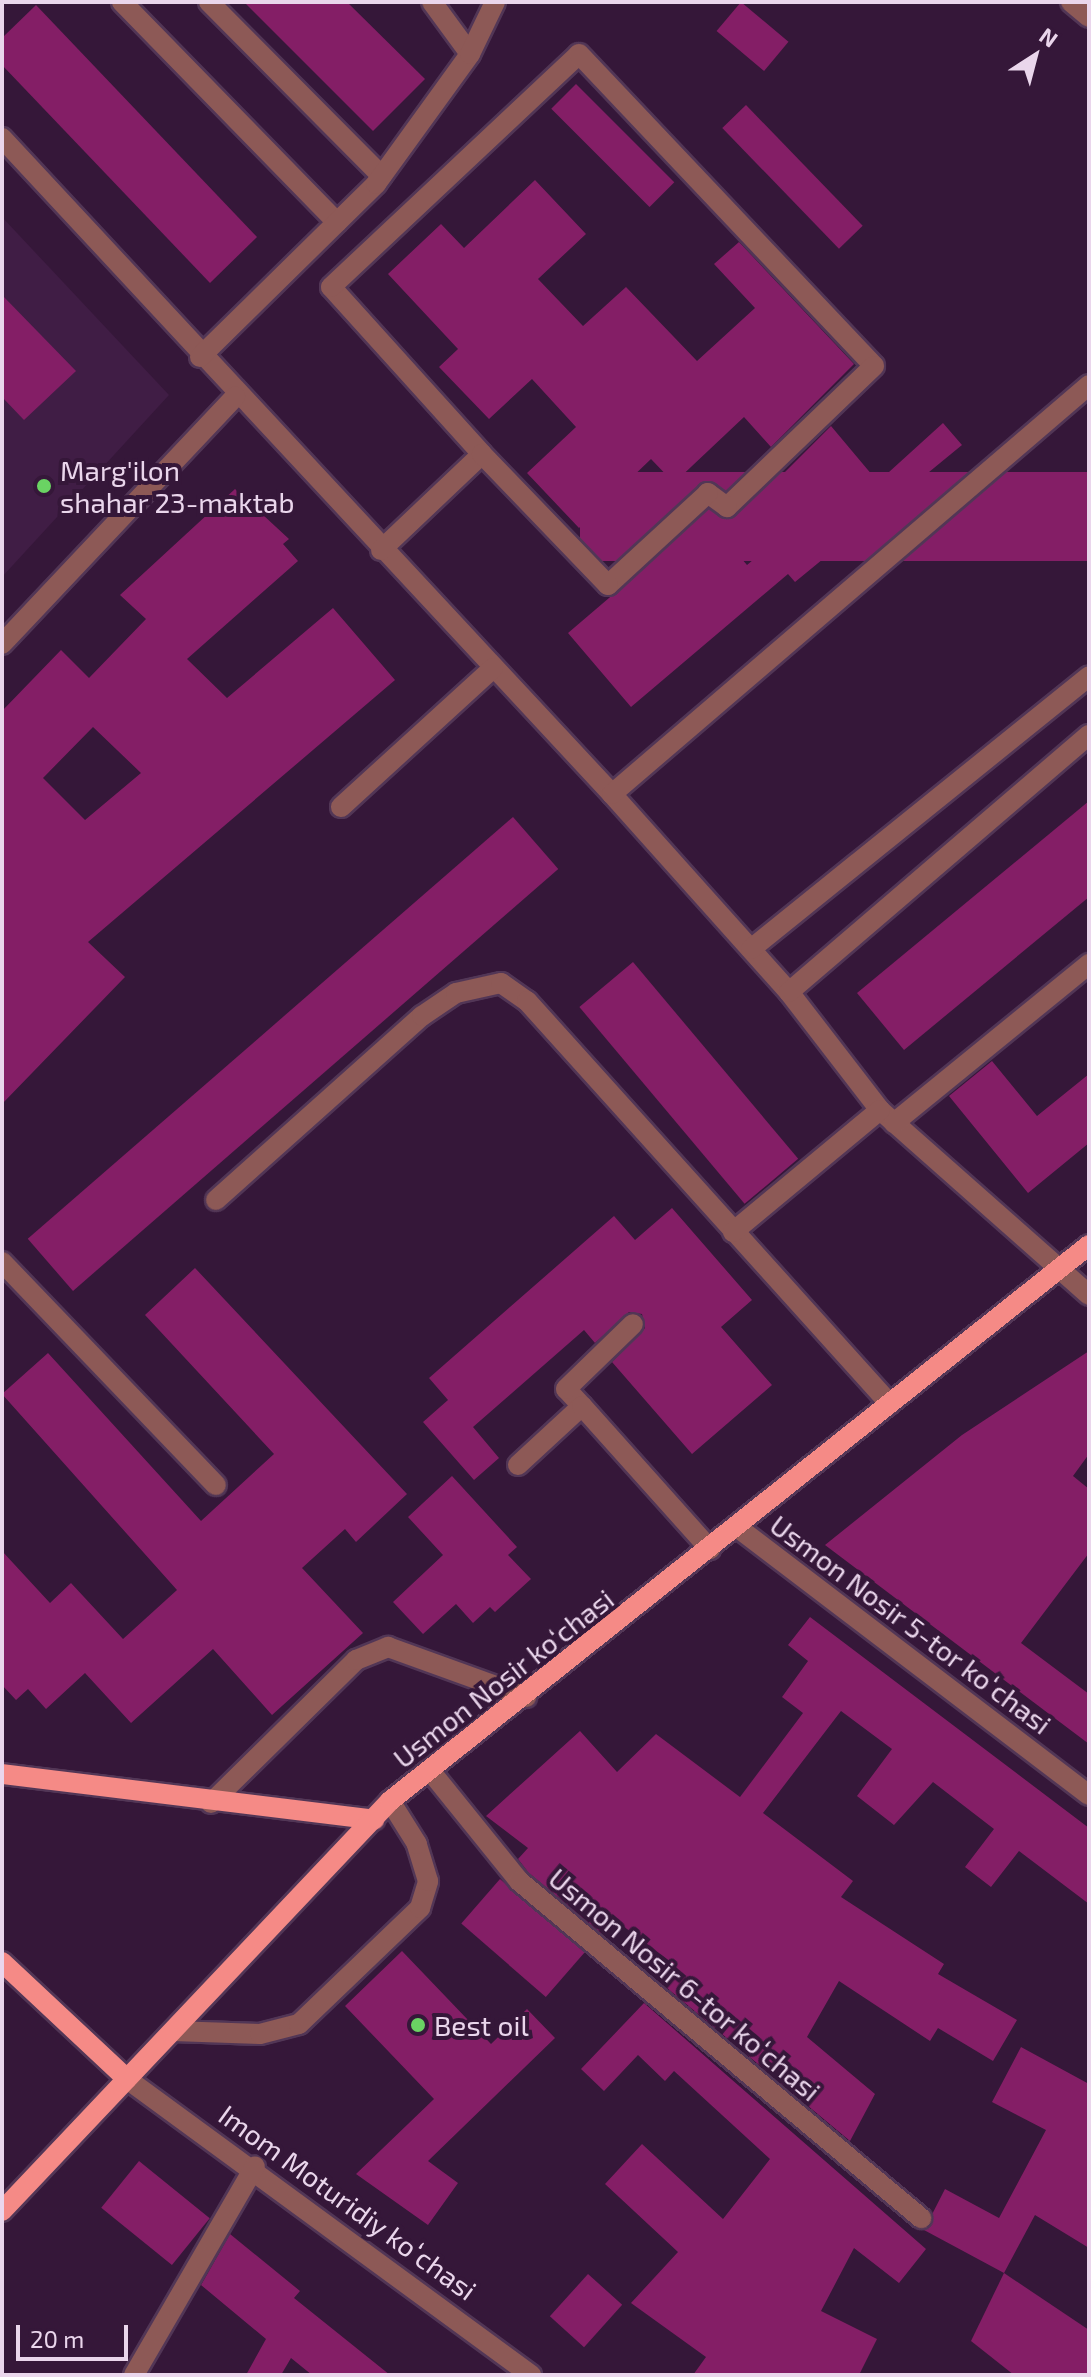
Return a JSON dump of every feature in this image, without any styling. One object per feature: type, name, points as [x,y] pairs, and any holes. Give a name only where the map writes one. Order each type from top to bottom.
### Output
[{"type":"main road","name":"Usmon Nosir ko‘chasi","points":[[2,2211],[390,1801],[432,1773],[1089,1245]]},
{"type":"main road","points":[[2,1774],[211,1803],[374,1820]]},
{"type":"main road","points":[[2,1962],[127,2079]]},
{"type":"street","points":[[122,2],[337,222]]},
{"type":"street","points":[[209,2],[382,176]]},
{"type":"street","points":[[432,2],[470,54]]},
{"type":"street","points":[[200,357],[382,176],[470,54],[495,2]]},
{"type":"street","points":[[1071,2],[1089,17]]},
{"type":"street","points":[[579,54],[874,366],[727,507],[708,493],[608,585],[482,454],[331,287],[579,54]]},
{"type":"street","points":[[2,138],[235,397],[612,794],[789,992],[887,1117],[1057,1271],[1089,1295]]},
{"type":"street","points":[[612,794],[1089,385]]},
{"type":"street","points":[[2,644],[235,397]]},
{"type":"street","points":[[381,550],[482,454]]},
{"type":"street","points":[[341,807],[493,668]]},
{"type":"street","points":[[751,949],[1089,676]]},
{"type":"street","points":[[789,992],[1089,735]]},
{"type":"street","points":[[733,1232],[1089,964]]},
{"type":"street","points":[[216,1200],[422,1016],[456,993],[501,983],[527,1001],[890,1404]]},
{"type":"street","points":[[2,1262],[216,1485]]},
{"type":"street","points":[[633,1324],[566,1389],[710,1549]]},
{"type":"street","points":[[518,1465],[582,1406]]},
{"type":"street","name":"Usmon Nosir 5-tor koʻchasi","points":[[737,1527],[1089,1795]]},
{"type":"street","points":[[211,1803],[356,1660],[388,1647],[526,1697]]},
{"type":"street","name":"Usmon Nosir 6-tor koʻchasi","points":[[432,1773],[519,1881],[921,2218]]},
{"type":"street","points":[[173,2031],[260,2034],[299,2024],[420,1908],[428,1881],[417,1844],[390,1801]]},
{"type":"street","name":"Imom Moturidiy koʻchasi","points":[[127,2079],[255,2166],[531,2375]]},
{"type":"street","points":[[134,2375],[255,2166]]},
{"type":"shaded area","name":"Marg'ilon shahar 23-maktab","points":[[2,217],[169,395],[2,577]]},
{"type":"building","points":[[244,2],[347,2],[425,79],[373,131]]},
{"type":"building","points":[[741,2],[788,42],[764,71],[717,31]]},
{"type":"building","points":[[36,5],[257,237],[210,283],[2,65],[2,38]]},
{"type":"building","points":[[576,84],[674,182],[650,207],[551,109]]},
{"type":"building","points":[[746,105],[863,226],[839,249],[722,128]]},
{"type":"building","points":[[535,180],[586,234],[538,279],[583,326],[626,287],[697,361],[755,308],[714,264],[739,242],[854,364],[771,447],[744,417],[674,483],[651,459],[579,528],[527,473],[576,427],[532,379],[489,419],[439,367],[458,349],[388,274],[441,224],[464,248]]},
{"type":"building","points":[[2,295],[76,371],[24,420],[2,397]]},
{"type":"building","points":[[943,423],[962,445],[795,582],[788,574],[631,707],[568,633],[705,516],[747,565],[813,510],[783,474],[831,426],[878,482]]},
{"type":"building","points":[[580,472],[1089,472],[1089,561],[580,561]]},
{"type":"building","points":[[235,489],[289,539],[283,544],[298,561],[187,659],[227,698],[333,608],[395,680],[88,942],[125,977],[2,1104],[2,711],[61,650],[89,678],[146,619],[120,595]],"holes":[[[93,727],[141,773],[85,820],[43,778]]]},
{"type":"building","points":[[1089,801],[1089,897],[904,1050],[857,993]]},
{"type":"building","points":[[513,817],[558,869],[73,1291],[28,1239]]},
{"type":"building","points":[[633,962],[798,1159],[745,1204],[579,1007]]},
{"type":"building","points":[[992,1061],[1037,1116],[1089,1074],[1089,1143],[1028,1193],[949,1096]]},
{"type":"building","points":[[672,1208],[752,1300],[721,1327],[772,1385],[692,1454],[612,1362],[645,1328],[642,1314],[629,1312],[595,1343],[584,1330],[473,1427],[499,1458],[474,1480],[423,1422],[448,1400],[429,1378],[614,1216],[635,1240]]},
{"type":"building","points":[[195,1268],[407,1494],[356,1542],[345,1529],[302,1568],[363,1633],[272,1715],[213,1649],[131,1723],[85,1673],[46,1709],[28,1689],[16,1700],[2,1685],[2,1551],[50,1603],[71,1583],[123,1639],[177,1590],[2,1394],[48,1353],[201,1521],[274,1454],[145,1315]]},
{"type":"building","points":[[1089,1351],[1089,1454],[1073,1476],[1089,1489],[1089,1553],[1021,1643],[1089,1694],[1089,1744],[825,1545],[962,1435]]},
{"type":"building","points":[[452,1476],[517,1547],[508,1555],[531,1579],[495,1612],[490,1607],[473,1623],[456,1604],[423,1634],[393,1602],[443,1555],[408,1517]]},
{"type":"building","points":[[810,1617],[1089,1828],[1089,1904],[1019,1851],[991,1887],[965,1867],[994,1829],[933,1782],[894,1825],[857,1796],[892,1749],[841,1711],[763,1813],[853,1881],[841,1897],[944,1964],[938,1974],[1017,2020],[993,2061],[938,2028],[930,2041],[839,1981],[807,2037],[875,2094],[850,2141],[661,1983],[675,1965],[615,1920],[602,1934],[528,1872],[518,1859],[528,1848],[486,1816],[580,1731],[617,1772],[656,1734],[740,1797],[803,1713],[782,1697],[808,1661],[788,1645]]},
{"type":"building","points":[[500,1879],[585,1952],[546,1997],[461,1924]]},
{"type":"building","points":[[402,1951],[491,2044],[527,2009],[555,2038],[428,2161],[458,2183],[428,2225],[356,2174],[434,2099],[345,2006]]},
{"type":"building","points":[[644,2003],[926,2249],[899,2283],[854,2248],[821,2311],[877,2339],[859,2375],[693,2375],[706,2357],[631,2303],[678,2252],[605,2184],[642,2144],[723,2219],[770,2159],[674,2071],[665,2081],[638,2055],[604,2091],[581,2069]]},
{"type":"building","points":[[1021,2047],[1089,2084],[1089,2248],[1035,2215],[1004,2273],[924,2230],[945,2189],[999,2218],[1046,2130],[992,2102]]},
{"type":"building","points":[[139,2161],[210,2218],[172,2265],[101,2208]]},
{"type":"building","points":[[230,2234],[300,2291],[294,2298],[390,2375],[312,2375],[291,2358],[281,2375],[246,2375],[266,2339],[201,2285]]},
{"type":"building","points":[[1004,2273],[1089,2330],[1089,2375],[1014,2375],[971,2341]]},
{"type":"building","points":[[588,2274],[622,2305],[584,2347],[550,2316]]},
{"type":"place","name":"Marg'ilon shahar 23-maktab","points":[[44,486]]},
{"type":"place","name":"Best oil","points":[[418,2025]]}]
